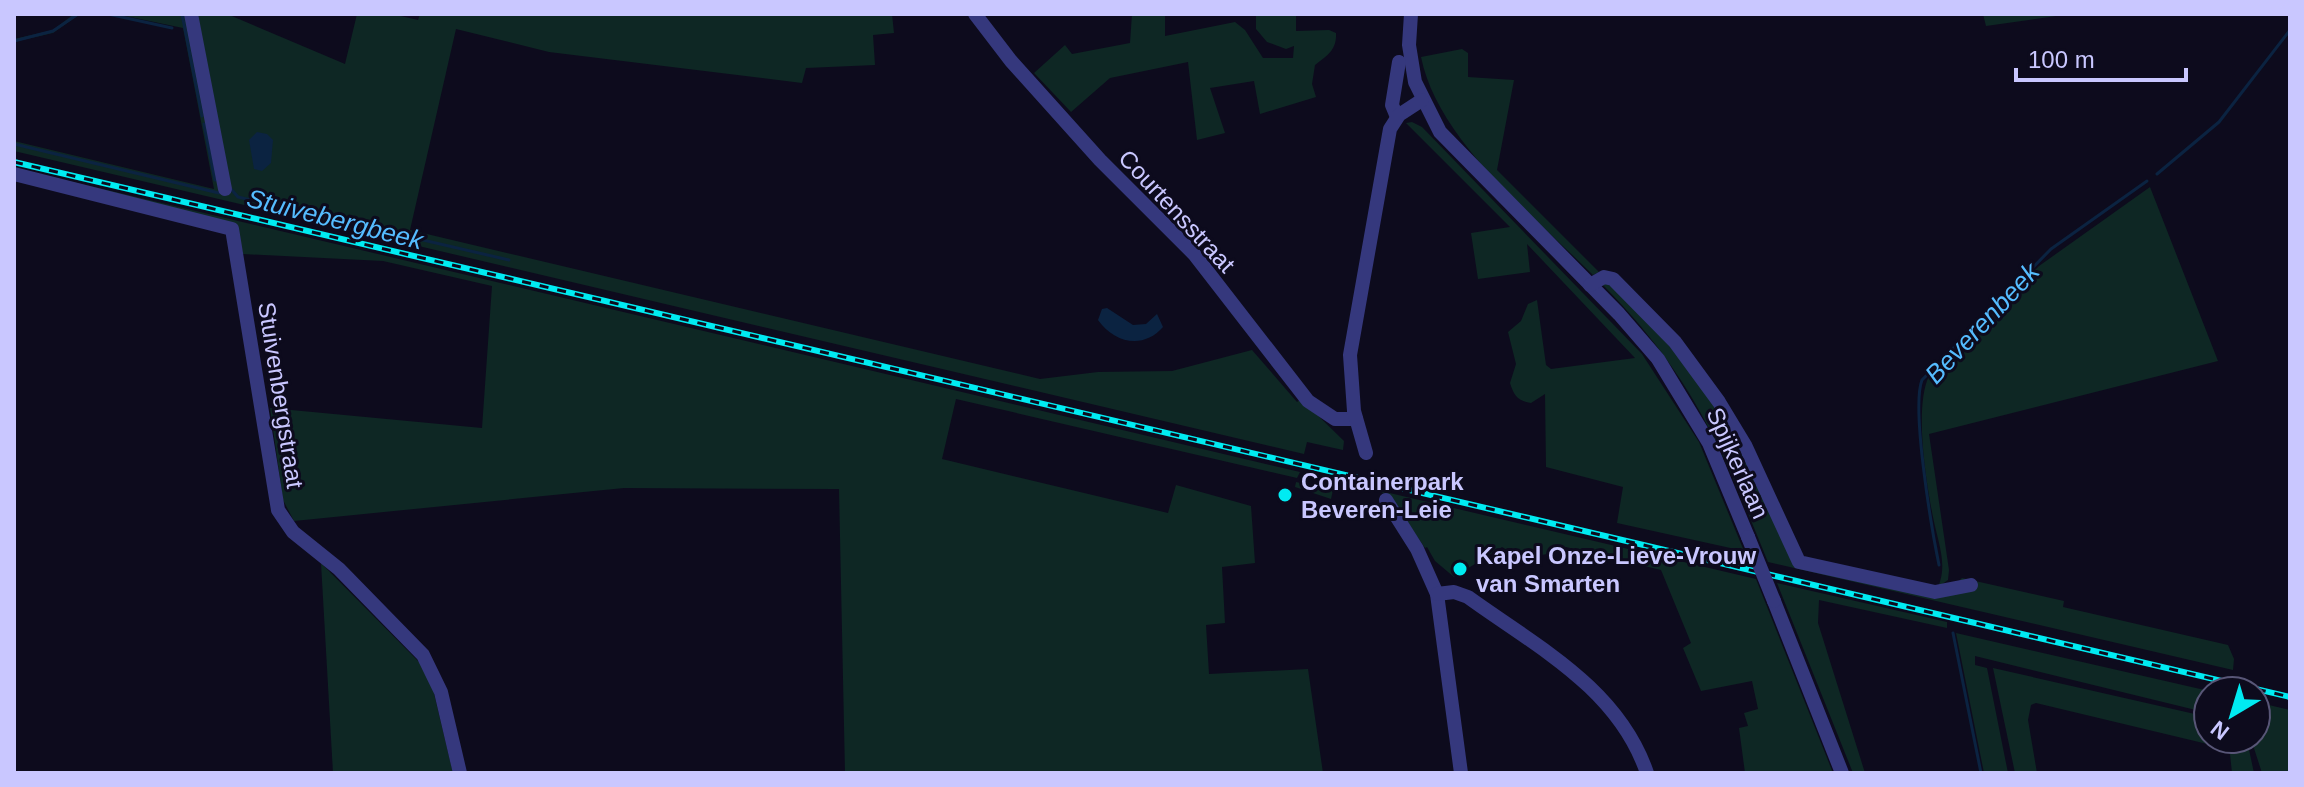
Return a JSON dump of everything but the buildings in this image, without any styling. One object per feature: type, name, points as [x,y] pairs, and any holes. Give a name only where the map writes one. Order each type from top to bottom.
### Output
[{"type":"street","points":[[191,14],[225,189]]},
{"type":"street","name":"Courtensstraat","points":[[975,14],[1081,140],[1194,254],[1308,401],[1335,419],[1356,419]]},
{"type":"street","name":"Spijkerlaan","points":[[1411,14],[1410,54],[1422,100],[1451,145],[1638,335],[1675,384],[1709,443],[1842,773]]},
{"type":"street","points":[[1397,117],[1392,105],[1399,62]]},
{"type":"street","points":[[1366,453],[1356,419],[1350,355],[1388,136],[1397,117],[1422,100]]},
{"type":"street","name":"Stuivenbergstraat","points":[[14,174],[232,229],[278,510],[293,532],[339,569],[423,655],[441,692],[460,773]]},
{"type":"street","name":"Spijkerlaan","points":[[1590,285],[1604,277],[1613,279],[1675,342],[1739,435],[1799,562],[1935,592],[1971,585]]},
{"type":"street","points":[[1386,500],[1422,560],[1437,594],[1461,773]]},
{"type":"street","points":[[1437,594],[1454,592],[1468,597],[1589,685],[1624,723],[1647,773]]},
{"type":"green space","points":[[74,14],[80,14],[53,33],[14,42],[14,39],[53,30]]},
{"type":"green space","points":[[116,14],[227,14],[345,64],[357,14],[392,14],[418,20],[420,14],[892,14],[894,33],[873,35],[875,65],[806,68],[802,83],[549,52],[456,29],[410,230],[1040,379],[1098,372],[1172,371],[1252,350],[1297,402],[1301,399],[1344,441],[1343,450],[1307,442],[1304,454],[14,151],[14,141],[214,189],[183,28]]},
{"type":"green space","points":[[1132,14],[1165,14],[1165,36],[1235,22],[1245,30],[1263,58],[1293,58],[1294,46],[1286,49],[1267,42],[1256,29],[1256,14],[1296,14],[1296,31],[1329,30],[1336,33],[1336,39],[1330,52],[1315,65],[1312,84],[1316,97],[1260,114],[1254,81],[1210,88],[1225,133],[1197,140],[1188,62],[1110,78],[1071,112],[1034,73],[1065,45],[1072,54],[1130,43]]},
{"type":"green space","points":[[1983,14],[2070,14],[1986,26]]},
{"type":"green space","points":[[1462,49],[1468,53],[1468,77],[1514,80],[1497,170],[1599,272],[1593,275],[1517,202],[1467,147],[1447,118],[1431,88],[1421,57]]},
{"type":"green space","points":[[1412,122],[1422,127],[1642,354],[1699,442],[1744,551],[1617,523],[1623,487],[1546,467],[1545,394],[1531,403],[1527,402],[1517,397],[1510,383],[1516,364],[1508,332],[1521,321],[1528,304],[1537,300],[1546,365],[1551,369],[1635,358],[1527,244],[1530,272],[1478,279],[1471,233],[1510,227],[1406,123]]},
{"type":"green space","points":[[14,168],[1300,472],[1297,478],[956,399],[942,459],[1168,513],[1176,485],[1251,506],[1255,563],[1222,567],[1225,623],[1206,625],[1209,674],[1308,669],[1323,773],[845,773],[839,489],[624,488],[294,521],[283,500],[270,408],[482,428],[492,286],[383,261],[243,254],[235,225]]},
{"type":"green space","points":[[2150,187],[2218,361],[1929,434],[1949,570],[1948,580],[1938,587],[1942,562],[1927,484],[1922,425],[1922,406],[1929,376],[2039,266]]},
{"type":"green space","points":[[1606,281],[1646,315],[1731,427],[1792,561],[1950,589],[1962,578],[2064,601],[2063,607],[2228,645],[2234,659],[2233,670],[1768,562],[1719,447],[1682,381],[1633,317],[1602,284]]},
{"type":"green space","points":[[1330,479],[1756,579],[1833,773],[1745,773],[1739,728],[1748,726],[1744,713],[1758,709],[1752,681],[1701,691],[1683,648],[1691,643],[1661,570],[1566,547],[1534,555],[1502,547],[1454,577],[1435,561],[1388,494],[1328,484]]},
{"type":"green space","points":[[1296,482],[1333,490],[1331,499],[1295,487]]},
{"type":"green space","points":[[321,563],[420,663],[432,685],[453,773],[333,773]]},
{"type":"green space","points":[[1777,583],[1947,622],[1947,628],[1819,600],[1818,623],[1865,773],[1853,773]]},
{"type":"green space","points":[[1956,633],[2192,687],[2192,709],[1975,656],[1975,665],[1987,668],[2008,773],[1984,773]]},
{"type":"green space","points":[[1993,668],[2192,713],[2192,740],[2036,703],[2031,705],[2028,720],[2037,773],[2015,773]]},
{"type":"green space","points":[[2272,706],[2290,710],[2290,773],[2262,773],[2256,755],[2272,755]]},
{"type":"green space","points":[[2230,755],[2250,755],[2254,773],[2232,773]]},
{"type":"water","points":[[257,132],[267,134],[273,140],[271,163],[262,171],[254,169],[249,140]]},
{"type":"water","points":[[1107,308],[1133,325],[1146,324],[1157,314],[1163,327],[1147,339],[1121,339],[1098,320],[1102,309]]},
{"type":"waterway","name":"Stuivebergbeek","points":[[14,41],[53,31],[78,14]]},
{"type":"waterway","name":"Stuivebergbeek","points":[[108,14],[172,28]]},
{"type":"waterway","points":[[182,14],[202,116]]},
{"type":"waterway","name":"Beverenbeek","points":[[2157,174],[2219,122],[2290,30]]},
{"type":"waterway","points":[[204,124],[215,180]]},
{"type":"waterway","points":[[14,144],[219,193]]},
{"type":"waterway","name":"Beverenbeek","points":[[1939,565],[1921,442],[1919,395],[1922,380],[2051,249],[2147,181]]},
{"type":"waterway","name":"Stuivebergbeek","points":[[231,189],[238,197],[509,260]]},
{"type":"waterway","name":"Beverenbeek","points":[[1953,633],[1981,773]]},
{"type":"railway","points":[[14,162],[2290,697]]},
{"type":"place","name":"Containerpark Beveren-Leie","points":[[1285,495]]},
{"type":"place","name":"Kapel Onze-Lieve-Vrouw van Smarten","points":[[1460,569]]}]
